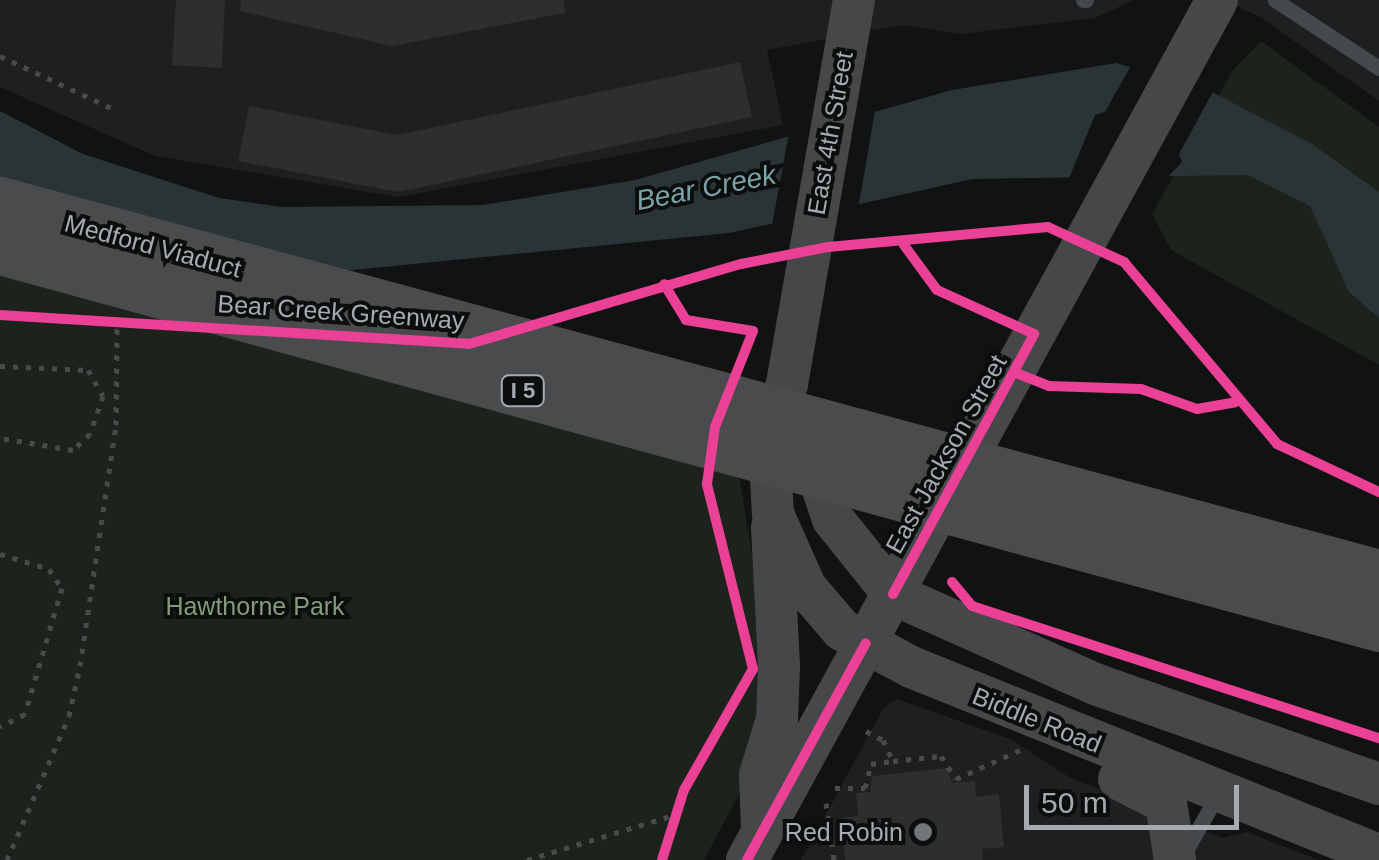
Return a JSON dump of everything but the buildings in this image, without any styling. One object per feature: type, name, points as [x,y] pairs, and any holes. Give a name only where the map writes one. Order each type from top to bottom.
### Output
[{"type":"highway","name":"Medford Viaduct","points":[[0,204],[1053,512]]},
{"type":"highway","name":"Medford Viaduct","points":[[0,247],[1053,512]]},
{"type":"highway","name":"I 5","points":[[1053,512],[1379,578]]},
{"type":"highway","name":"I 5","points":[[1053,512],[1379,624]]},
{"type":"main road","name":"East 4th Street","points":[[854,0],[787,384],[769,442],[773,514],[820,609],[866,643]]},
{"type":"main road","name":"East Jackson Street","points":[[755,847],[1212,8]]},
{"type":"main road","name":"East 4th Street","points":[[787,384],[833,518],[892,594]]},
{"type":"main road","points":[[755,847],[760,775],[777,719],[779,666],[769,557],[773,514]]},
{"type":"main road","points":[[892,594],[1095,684],[1379,784]]},
{"type":"main road","name":"Biddle Road","points":[[866,643],[1026,730],[1218,794],[1379,855]]},
{"type":"main road","points":[[1026,730],[1087,766],[1166,804],[1178,860]]},
{"type":"main road","points":[[1218,794],[1229,782],[1273,773],[1379,807]]},
{"type":"lane","points":[[1275,0],[1379,68]]},
{"type":"lane","points":[[1178,860],[1218,794]]},
{"type":"path","points":[[0,56],[118,111]]},
{"type":"path","points":[[98,318],[136,319]]},
{"type":"path","points":[[7,857],[70,716],[107,502],[118,318]]},
{"type":"path","points":[[0,366],[88,370],[102,396],[90,434],[74,450],[0,438]]},
{"type":"path","points":[[89,498],[107,502]]},
{"type":"path","points":[[0,554],[49,569],[62,588],[24,714],[0,727]]},
{"type":"path","points":[[835,788],[865,788],[871,764],[940,756],[956,779],[972,778],[1026,730]]},
{"type":"path","points":[[866,731],[884,740],[893,762]]},
{"type":"path","points":[[670,830],[679,803]]},
{"type":"path","points":[[826,803],[834,860]]},
{"type":"path","points":[[527,860],[674,815]]},
{"type":"shaded area","points":[[0,0],[1134,0],[1095,18],[960,34],[902,25],[767,50],[783,125],[398,197],[155,156],[0,87]]},
{"type":"shaded area","points":[[1224,0],[1379,0],[1379,101],[1260,17]]},
{"type":"shaded area","points":[[897,699],[1010,739],[1069,777],[1222,838],[1247,832],[1319,860],[801,860],[883,709]]},
{"type":"green space","points":[[1261,41],[1379,127],[1379,365],[1171,250],[1152,214],[1233,70]]},
{"type":"green space","name":"Hawthorne Park","points":[[0,274],[739,475],[768,653],[742,789],[704,860],[0,860]]},
{"type":"water","name":"Bear Creek","points":[[1116,63],[1210,91],[1312,144],[1379,192],[1379,318],[1349,292],[1310,206],[1248,175],[972,179],[729,233],[312,274],[0,197],[0,111],[83,154],[219,198],[281,207],[483,205],[635,180],[952,90]]},
{"type":"pier","points":[[1133,62],[1215,88],[1179,154],[1182,162],[1163,182],[1068,181],[1095,115],[1105,112]]},
{"type":"pier","points":[[876,105],[857,215],[771,231],[789,133]]},
{"type":"cycle path","name":"Bear Creek Greenway","points":[[0,315],[469,344],[741,264],[828,247],[1048,227],[1124,262],[1277,444],[1379,492]]},
{"type":"cycle path","points":[[893,594],[1034,334],[937,290],[904,245]]},
{"type":"cycle path","points":[[662,860],[684,790],[753,669],[707,484],[715,427],[753,331],[686,320],[664,284]]},
{"type":"cycle path","points":[[1014,372],[1049,386],[1141,389],[1197,409],[1235,402]]},
{"type":"cycle path","points":[[952,582],[972,606],[1379,738]]},
{"type":"cycle path","points":[[747,860],[866,643]]},
{"type":"place","name":"Red Robin","points":[[923,832]]}]
